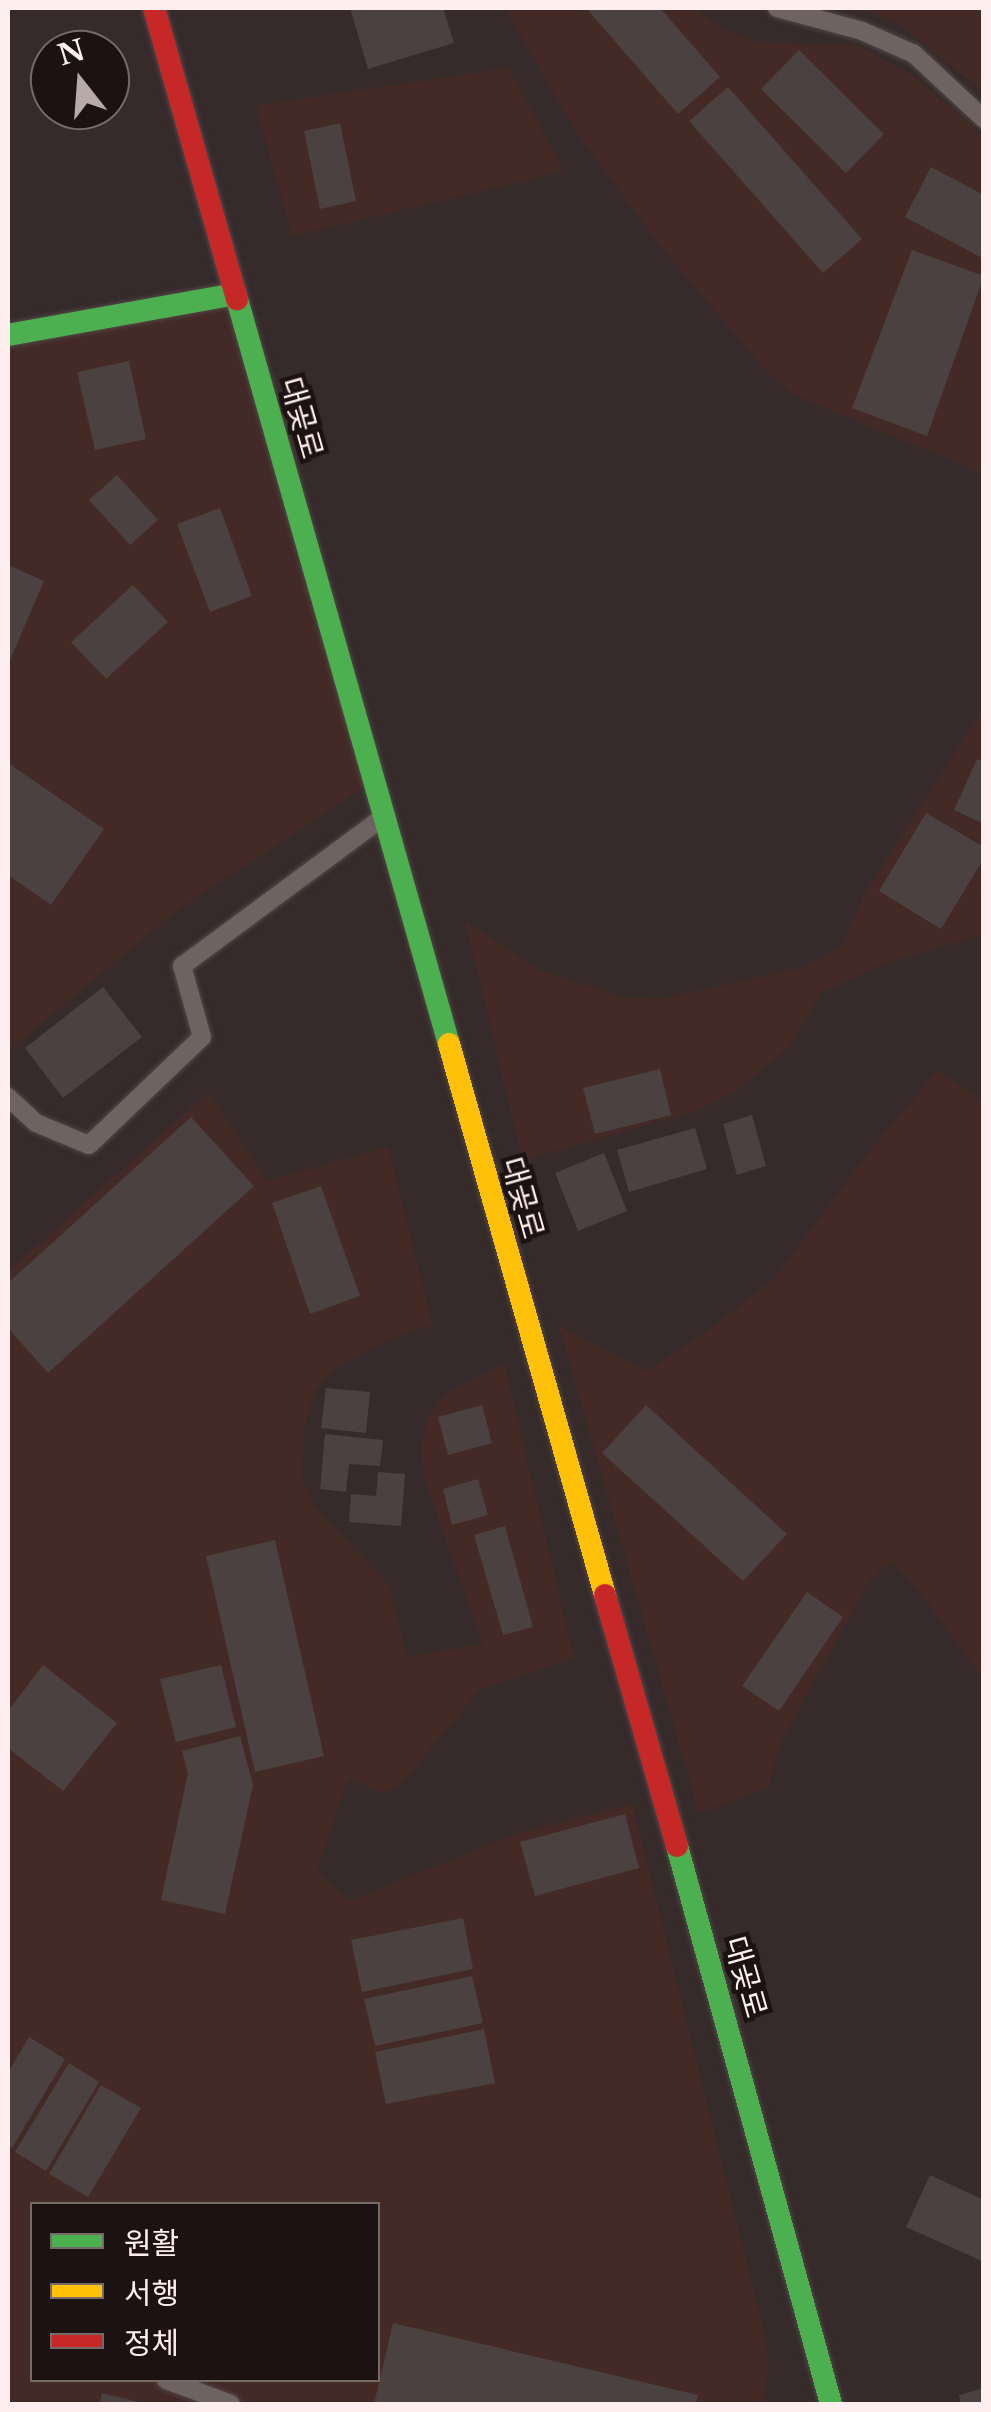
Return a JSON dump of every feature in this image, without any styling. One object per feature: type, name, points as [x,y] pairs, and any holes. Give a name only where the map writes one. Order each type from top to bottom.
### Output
[{"type":"street","name":"대곶로","points":[[154,8],[713,1973],[831,2404]]},
{"type":"street","points":[[8,335],[235,294]]},
{"type":"lane","points":[[777,8],[862,31],[914,54],[984,119]]},
{"type":"lane","points":[[8,1097],[36,1123],[89,1145],[202,1037],[182,966],[383,817]]},
{"type":"lane","points":[[172,2382],[232,2404]]},
{"type":"shaded area","points":[[505,8],[695,8],[723,30],[761,43],[856,45],[915,77],[983,136],[983,473],[790,392],[767,372],[658,243],[575,130]]},
{"type":"shaded area","points":[[854,8],[983,8],[983,91],[893,20]]},
{"type":"shaded area","points":[[508,68],[564,171],[292,236],[256,106]]},
{"type":"shaded area","points":[[235,294],[373,781],[180,908],[8,1051],[8,335]]},
{"type":"shaded area","points":[[983,709],[983,934],[879,965],[821,993],[787,1049],[733,1093],[699,1110],[523,1160],[465,921],[538,970],[626,998],[661,999],[806,967],[843,945],[863,896]]},
{"type":"shaded area","points":[[937,1071],[983,1101],[983,1679],[915,1585],[890,1562],[868,1583],[781,1741],[768,1787],[699,1813],[559,1326],[647,1371],[703,1334],[775,1278],[869,1152]]},
{"type":"shaded area","points":[[208,1093],[267,1181],[388,1147],[432,1325],[389,1339],[333,1369],[315,1391],[305,1424],[302,1477],[314,1507],[388,1584],[407,1657],[483,1644],[425,1481],[421,1445],[428,1416],[448,1392],[504,1364],[574,1658],[480,1689],[399,1786],[383,1793],[348,1779],[317,1872],[349,1901],[519,1833],[632,1804],[769,2367],[763,2404],[8,2404],[8,1271]]},
{"type":"building","points":[[350,8],[443,8],[454,43],[368,69]]},
{"type":"building","points":[[586,8],[660,8],[720,77],[678,114]]},
{"type":"building","points":[[799,50],[884,134],[846,173],[761,89]]},
{"type":"building","points":[[728,87],[862,239],[823,273],[689,121]]},
{"type":"building","points":[[340,123],[356,201],[320,209],[304,131]]},
{"type":"building","points":[[931,167],[984,195],[984,259],[905,217]]},
{"type":"building","points":[[912,250],[984,276],[927,436],[852,408]]},
{"type":"building","points":[[129,361],[146,439],[95,450],[77,372]]},
{"type":"building","points":[[117,475],[158,520],[130,545],[89,500]]},
{"type":"building","points":[[220,508],[252,596],[210,612],[177,524]]},
{"type":"building","points":[[8,565],[44,581],[8,665]]},
{"type":"building","points":[[133,585],[168,622],[106,679],[71,642]]},
{"type":"building","points":[[977,759],[984,761],[984,824],[954,810]]},
{"type":"building","points":[[8,763],[104,829],[51,905],[8,875]]},
{"type":"building","points":[[926,813],[984,847],[984,858],[941,929],[879,891]]},
{"type":"building","points":[[103,987],[142,1037],[63,1098],[25,1048]]},
{"type":"building","points":[[660,1069],[671,1115],[595,1134],[583,1088]]},
{"type":"building","points":[[752,1115],[766,1166],[737,1175],[723,1124]]},
{"type":"building","points":[[191,1117],[254,1186],[48,1373],[8,1328],[8,1283]]},
{"type":"building","points":[[695,1128],[707,1169],[629,1192],[617,1150]]},
{"type":"building","points":[[604,1153],[627,1211],[578,1231],[555,1173]]},
{"type":"building","points":[[321,1186],[360,1296],[310,1314],[272,1203]]},
{"type":"building","points":[[326,1388],[370,1392],[366,1433],[321,1428]]},
{"type":"building","points":[[482,1405],[492,1443],[448,1455],[438,1417]]},
{"type":"building","points":[[646,1405],[787,1534],[743,1581],[602,1453]]},
{"type":"building","points":[[325,1434],[383,1440],[380,1466],[349,1464],[346,1492],[320,1489]]},
{"type":"building","points":[[378,1472],[405,1474],[401,1526],[349,1522],[351,1494],[376,1496]]},
{"type":"building","points":[[478,1479],[488,1515],[452,1525],[443,1489]]},
{"type":"building","points":[[505,1526],[533,1627],[503,1635],[474,1535]]},
{"type":"building","points":[[275,1540],[324,1756],[255,1772],[206,1556]]},
{"type":"building","points":[[807,1592],[843,1617],[779,1711],[742,1686]]},
{"type":"building","points":[[43,1665],[117,1723],[63,1791],[8,1748],[8,1711]]},
{"type":"building","points":[[221,1665],[236,1727],[176,1742],[160,1679]]},
{"type":"building","points":[[240,1736],[253,1785],[225,1914],[161,1900],[188,1773],[182,1751]]},
{"type":"building","points":[[625,1814],[639,1868],[535,1896],[520,1842]]},
{"type":"building","points":[[463,1918],[473,1969],[362,1992],[351,1940]]},
{"type":"building","points":[[472,1976],[483,2023],[375,2046],[364,1999]]},
{"type":"building","points":[[484,2029],[495,2083],[386,2104],[375,2052]]},
{"type":"building","points":[[29,2037],[65,2059],[12,2148],[8,2145],[8,2073]]},
{"type":"building","points":[[69,2063],[99,2082],[46,2171],[15,2152]]},
{"type":"building","points":[[101,2085],[141,2108],[88,2197],[49,2174]]},
{"type":"building","points":[[930,2175],[984,2200],[984,2262],[906,2227]]},
{"type":"building","points":[[393,2323],[698,2395],[696,2404],[374,2404]]},
{"type":"building","points":[[984,2388],[984,2404],[961,2404],[959,2395]]},
{"type":"building","points":[[102,2393],[143,2403],[143,2404],[100,2404]]},
{"type":"traffic: fast","points":[[8,335],[235,294]]},
{"type":"traffic: fast","points":[[237,299],[449,1044]]},
{"type":"traffic: fast","points":[[677,1846],[831,2404]]},
{"type":"traffic: slow","points":[[449,1044],[605,1595]]},
{"type":"traffic: jam","points":[[154,8],[237,299]]},
{"type":"traffic: jam","points":[[605,1595],[677,1846]]}]
